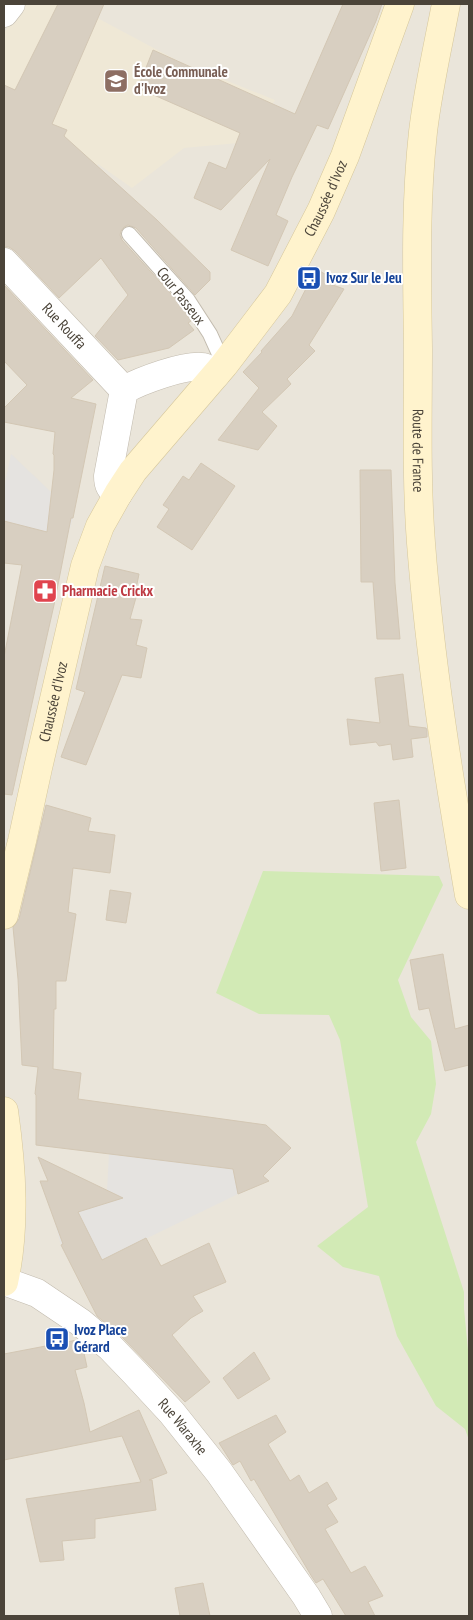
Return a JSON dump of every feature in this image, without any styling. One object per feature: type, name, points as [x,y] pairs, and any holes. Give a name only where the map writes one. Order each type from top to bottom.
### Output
[{"type":"main road","name":"Chaussée d'Ivoz","points":[[4,914],[8,878],[85,566],[100,526],[118,494],[134,471],[220,370],[278,294],[321,211],[345,156],[400,4]]},
{"type":"main road","name":"Route de France","points":[[446,4],[431,79],[418,183],[416,251],[421,540],[428,620],[469,896]]},
{"type":"main road","points":[[4,1111],[11,1175],[11,1228],[4,1281]]},
{"type":"street","points":[[4,14],[11,4]]},
{"type":"street","name":"Rue Rouffa","points":[[4,262],[124,390]]},
{"type":"street","points":[[118,494],[111,490],[108,476],[124,390],[136,383],[194,367],[220,370]]},
{"type":"street","name":"Rue Waraxhe","points":[[4,1281],[37,1293],[80,1322],[110,1347],[135,1373],[172,1414],[219,1472],[318,1616]]},
{"type":"lane","name":"Cour Passeux","points":[[128,234],[188,300],[210,334],[220,370]]},
{"type":"shaded area","points":[[4,4],[469,4],[469,1616],[4,1616]]},
{"type":"shaded area","name":"École Communale d'Ivoz","points":[[25,4],[71,4],[180,62],[275,100],[250,142],[184,148],[132,188],[98,164],[79,186],[4,153],[4,33]]},
{"type":"shaded area","points":[[11,454],[51,492],[49,516],[73,518],[67,538],[4,521],[4,488]]},
{"type":"shaded area","points":[[109,1154],[233,1169],[238,1194],[102,1260],[61,1245],[54,1219],[109,1202],[107,1190]]},
{"type":"green space","points":[[263,871],[439,876],[443,885],[398,980],[411,1017],[431,1041],[436,1084],[431,1114],[416,1142],[464,1292],[469,1360],[469,1440],[465,1429],[436,1406],[397,1336],[379,1276],[343,1267],[317,1246],[368,1207],[340,1040],[329,1015],[259,1014],[216,993]]},
{"type":"building","points":[[58,4],[104,4],[52,124],[67,130],[64,136],[157,220],[210,272],[210,280],[195,295],[136,228],[128,225],[121,231],[122,240],[181,305],[191,321],[188,323],[194,330],[169,348],[118,360],[95,336],[128,295],[101,258],[59,298],[15,251],[9,247],[4,247],[4,85],[15,90]]},
{"type":"building","points":[[343,4],[382,4],[328,129],[317,125],[292,177],[276,215],[288,221],[268,266],[231,250],[270,159],[221,210],[194,198],[209,162],[226,169],[240,133],[138,88],[153,50],[295,114]]},
{"type":"building","points":[[316,269],[332,278],[330,284],[344,289],[309,345],[315,351],[287,379],[291,384],[262,412],[277,426],[258,450],[218,440],[259,388],[243,372],[292,316]]},
{"type":"building","points":[[4,285],[93,380],[71,398],[96,404],[12,795],[4,794],[4,657],[22,565],[4,563],[4,521],[47,532],[54,470],[55,432],[4,422],[4,408],[27,385],[4,361]]},
{"type":"building","points":[[201,463],[235,486],[192,550],[157,527],[169,509],[163,505],[183,476],[189,480]]},
{"type":"building","points":[[360,470],[391,470],[395,583],[400,639],[377,639],[373,582],[361,582]]},
{"type":"building","points":[[105,566],[139,574],[135,594],[137,594],[130,619],[142,620],[136,645],[147,648],[141,678],[122,675],[86,765],[61,757],[85,692],[76,689]]},
{"type":"building","points":[[403,674],[409,726],[426,728],[427,730],[427,737],[411,739],[413,757],[393,760],[391,744],[379,746],[376,742],[350,745],[347,719],[380,723],[375,678]]},
{"type":"building","points":[[399,800],[406,868],[381,871],[374,803]]},
{"type":"building","points":[[46,805],[91,818],[88,831],[115,835],[110,873],[73,868],[68,912],[76,914],[66,981],[56,981],[53,1069],[81,1073],[78,1099],[266,1125],[291,1148],[263,1176],[269,1181],[238,1194],[233,1169],[36,1145],[35,1094],[38,1067],[22,1065],[18,979],[13,927],[19,919]]},
{"type":"building","points":[[110,890],[131,893],[126,923],[106,920]]},
{"type":"building","points":[[443,954],[455,1029],[469,1025],[469,1065],[445,1071],[429,1008],[419,1010],[410,960]]},
{"type":"building","points":[[38,1157],[123,1198],[78,1212],[102,1260],[146,1238],[161,1266],[209,1243],[226,1282],[193,1296],[203,1311],[191,1318],[172,1335],[210,1382],[185,1402],[121,1336],[97,1316],[61,1245],[63,1244],[40,1181],[48,1181]]},
{"type":"building","points":[[77,1340],[82,1344],[87,1367],[75,1370],[90,1432],[139,1410],[167,1473],[149,1480],[152,1480],[156,1510],[95,1519],[95,1538],[62,1541],[64,1560],[40,1562],[26,1499],[141,1482],[122,1436],[4,1460],[4,1354]]},
{"type":"building","points":[[254,1352],[270,1379],[238,1399],[223,1378]]},
{"type":"building","points":[[276,1415],[286,1432],[268,1444],[290,1481],[299,1475],[309,1493],[327,1482],[337,1499],[327,1505],[338,1522],[325,1529],[351,1573],[365,1566],[383,1596],[368,1602],[375,1616],[346,1616],[323,1579],[316,1583],[254,1479],[251,1481],[240,1461],[233,1465],[219,1443]]},
{"type":"building","points":[[203,1583],[210,1616],[180,1616],[175,1588]]},
{"type":"place","name":"École Communale d'Ivoz","points":[[116,81]]},
{"type":"place","name":"Ivoz Sur le Jeu","points":[[309,278]]},
{"type":"place","name":"Pharmacie Crickx","points":[[45,591]]},
{"type":"place","name":"Ivoz Place Gérard","points":[[57,1339]]}]
